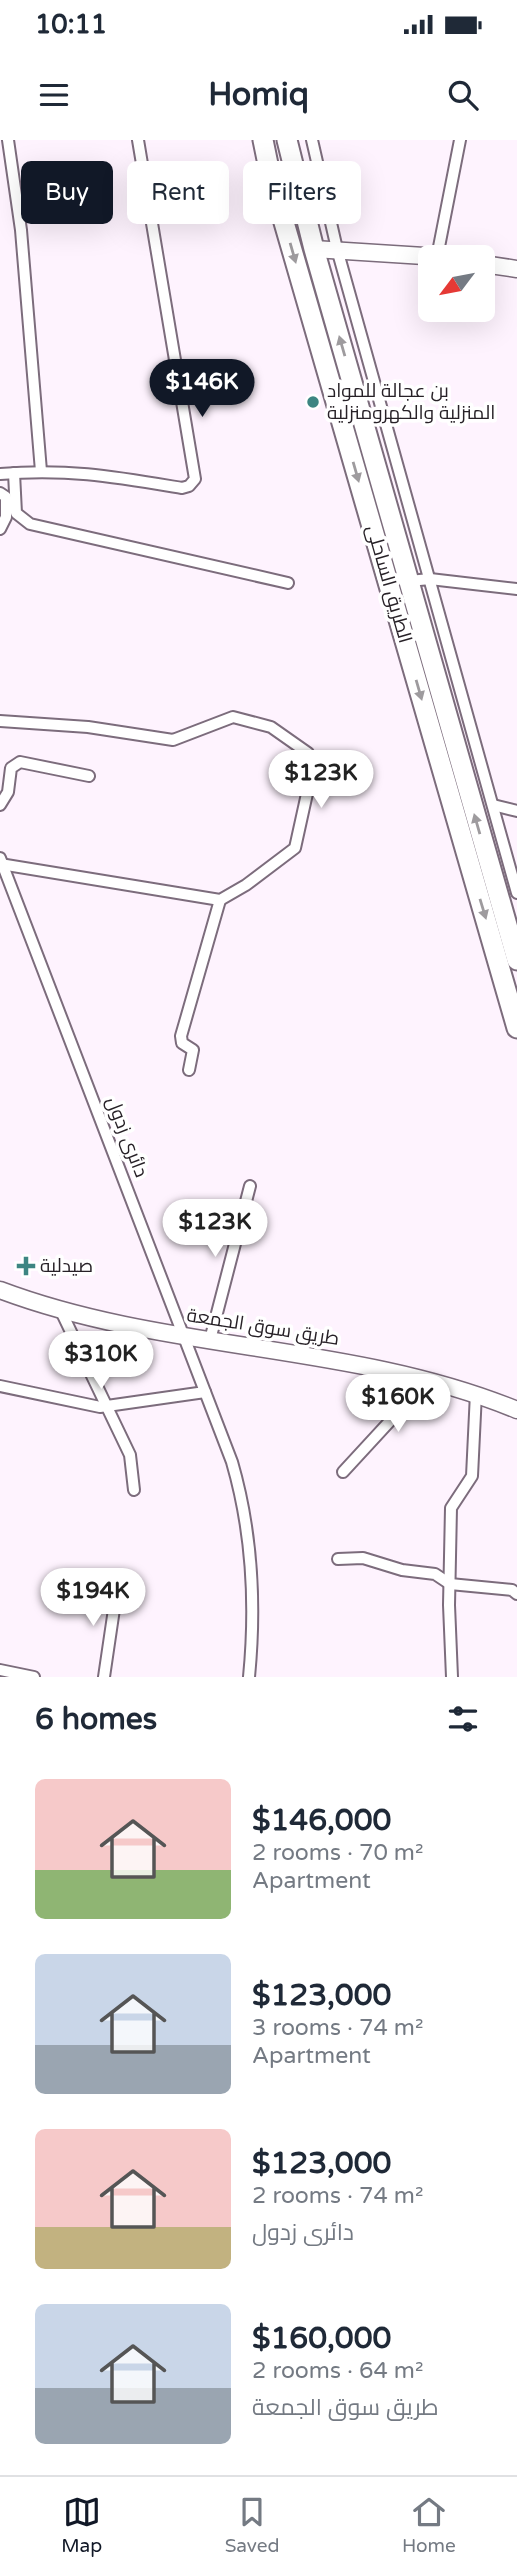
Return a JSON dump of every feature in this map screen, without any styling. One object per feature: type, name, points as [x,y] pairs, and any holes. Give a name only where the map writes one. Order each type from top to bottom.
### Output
[{"type":"highway","name":"الطريق الساحلى","points":[[263,140],[274,187],[517,1028]]},
{"type":"highway","name":"الطريق الساحلى","points":[[287,140],[314,249],[517,960]]},
{"type":"street","points":[[8,140],[21,230],[41,471]]},
{"type":"street","points":[[0,474],[41,471],[113,474],[182,488],[189,486],[195,479],[138,140]]},
{"type":"street","points":[[312,140],[337,249],[517,893]]},
{"type":"street","points":[[441,245],[460,140]]},
{"type":"street","points":[[314,249],[418,255]]},
{"type":"street","points":[[495,266],[517,269]]},
{"type":"street","points":[[14,473],[16,513],[30,524],[288,583]]},
{"type":"street","points":[[0,493],[6,497],[7,507],[0,529]]},
{"type":"street","points":[[409,581],[430,579],[517,589]]},
{"type":"street","points":[[0,721],[88,727],[173,740],[233,717],[271,727],[308,753],[311,762],[310,780],[296,848],[246,885],[220,900],[1,862]]},
{"type":"street","points":[[0,805],[6,797],[12,768],[20,762],[89,776]]},
{"type":"street","points":[[493,805],[517,811]]},
{"type":"street","name":"دائرى زدول","points":[[1,862],[229,1451],[245,1517],[252,1587],[249,1677]]},
{"type":"street","points":[[189,1070],[193,1049],[182,1043],[181,1036],[220,900]]},
{"type":"street","points":[[210,1340],[250,1186]]},
{"type":"street","name":"طريق سوق الجمعة","points":[[0,1290],[60,1309],[184,1336],[413,1375],[476,1393],[517,1410]]},
{"type":"street","points":[[60,1309],[69,1335],[130,1455],[134,1490]]},
{"type":"street","points":[[343,1472],[402,1408],[408,1399],[413,1375]]},
{"type":"street","points":[[0,1386],[107,1406],[205,1392]]},
{"type":"street","points":[[452,1677],[451,1508],[472,1476],[476,1393]]},
{"type":"street","points":[[338,1559],[363,1558],[402,1570],[435,1574],[450,1584],[512,1590],[517,1594]]},
{"type":"street","points":[[104,1677],[118,1582]]},
{"type":"street","points":[[0,1670],[34,1677]]},
{"type":"place","name":"بن عجالة للمواد المنزلية والكهرومنزلية","points":[[313,402]]},
{"type":"place","name":"صيدلية","points":[[26,1266]]}]
